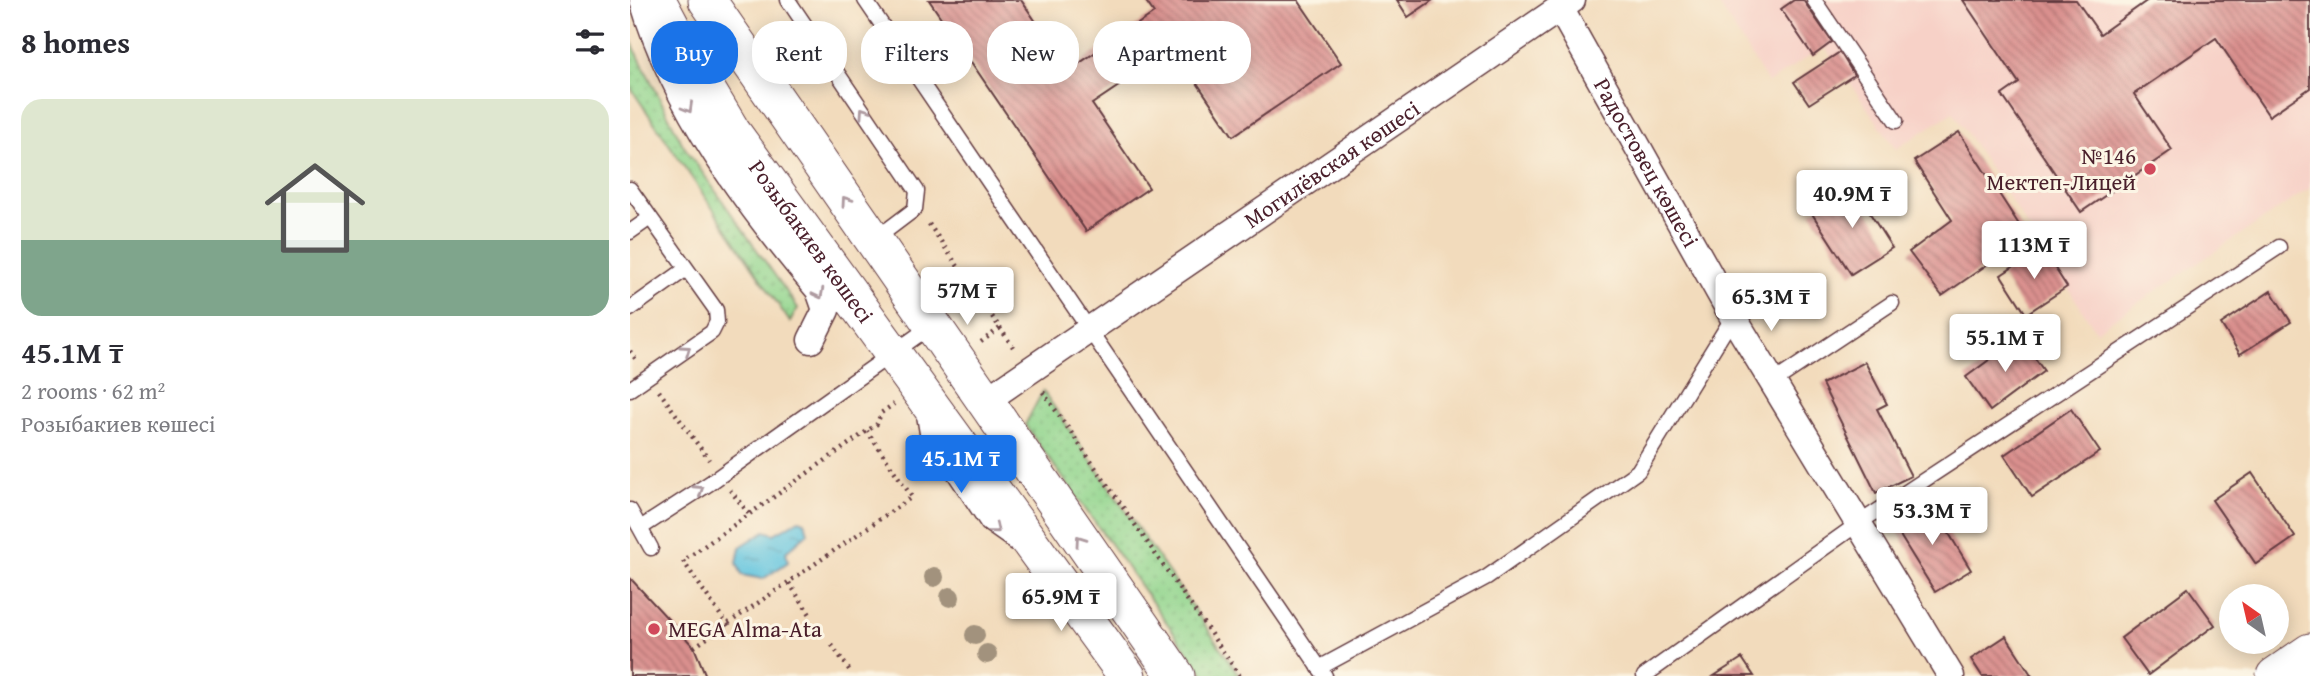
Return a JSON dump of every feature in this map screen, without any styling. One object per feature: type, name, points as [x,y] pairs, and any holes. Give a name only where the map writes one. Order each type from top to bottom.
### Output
[{"type":"main road","name":"Розыбакиев көшесі","points":[[657,0],[732,132],[893,351],[908,393],[1051,569],[1127,676]]},
{"type":"main road","points":[[707,0],[1176,676]]},
{"type":"main road","points":[[2275,676],[2310,652]]},
{"type":"street","points":[[643,0],[676,88],[704,134],[819,290],[826,310],[811,340]]},
{"type":"street","name":"Могилёвская көшесі","points":[[985,401],[1566,4]]},
{"type":"street","name":"Радостовец көшесі","points":[[1566,4],[1733,317],[1951,676]]},
{"type":"lane","points":[[788,0],[917,191],[915,209],[873,241]]},
{"type":"lane","points":[[865,0],[1322,672],[1487,577],[1638,471],[1733,317]]},
{"type":"lane","points":[[1814,0],[1896,121]]},
{"type":"lane","points":[[630,189],[716,310],[717,322],[712,332],[630,389]]},
{"type":"lane","points":[[630,232],[650,218]]},
{"type":"lane","points":[[1644,676],[1858,523],[2279,247]]},
{"type":"lane","points":[[630,309],[686,269]]},
{"type":"lane","points":[[1773,382],[1892,303]]},
{"type":"lane","points":[[642,527],[931,326]]},
{"type":"lane","points":[[630,510],[642,527],[651,548]]},
{"type":"path","points":[[922,213],[1240,676]]},
{"type":"path","points":[[975,346],[1000,328]]},
{"type":"path","points":[[630,351],[749,514]]},
{"type":"path","points":[[728,626],[683,561],[867,432],[877,424],[881,413],[908,393]]},
{"type":"path","points":[[694,648],[912,497],[867,432]]},
{"type":"path","points":[[789,583],[811,616]]},
{"type":"path","points":[[832,645],[850,671]]},
{"type":"shaded area","name":"№146 Мектеп-Лицей","points":[[1716,0],[2310,0],[2310,188],[2096,331],[1953,112],[1896,149],[1824,46],[1768,83]]},
{"type":"green space","points":[[630,39],[683,145],[798,308],[790,322],[630,87]]},
{"type":"green space","points":[[1043,391],[1240,676],[1205,676],[1025,425]]},
{"type":"water","points":[[799,520],[805,522],[808,533],[786,552],[788,562],[763,579],[742,575],[737,563],[740,547],[765,531],[774,534]]},
{"type":"building","points":[[929,0],[1021,0],[1035,21],[987,21],[987,84],[1079,84],[1079,63],[1093,54],[1093,84],[1122,84],[1092,104],[1149,188],[1086,231],[973,65],[973,21],[943,21]]},
{"type":"building","points":[[1145,0],[1298,0],[1341,63],[1233,136],[1198,84],[1251,84],[1251,21],[1142,21],[1154,13]]},
{"type":"building","points":[[1397,0],[1433,0],[1408,17]]},
{"type":"building","points":[[1794,0],[1803,0],[1832,42],[1813,56],[1781,9]]},
{"type":"building","points":[[1963,0],[2076,0],[2100,34],[2148,0],[2310,0],[2310,88],[2269,116],[2216,38],[2134,94],[2172,150],[2081,212],[2002,95],[2019,83]]},
{"type":"building","points":[[1840,52],[1854,75],[1809,104],[1794,82]]},
{"type":"building","points":[[1959,132],[2027,237],[1942,296],[1909,252],[1952,220],[1914,161]]},
{"type":"building","points":[[1852,185],[1892,248],[1851,274],[1811,212]]},
{"type":"building","points":[[2042,248],[2067,287],[2026,314],[2001,275]]},
{"type":"building","points":[[2271,291],[2291,322],[2240,354],[2221,324]]},
{"type":"building","points":[[2020,337],[2044,371],[1990,411],[1966,377]]},
{"type":"building","points":[[1865,362],[1887,404],[1877,409],[1911,476],[1876,493],[1822,384]]},
{"type":"building","points":[[2071,409],[2100,452],[2032,497],[2004,455]]},
{"type":"building","points":[[2252,473],[2295,537],[2256,564],[2212,500]]},
{"type":"building","points":[[1930,502],[1971,570],[1935,592],[1893,524]]},
{"type":"building","name":"MEGA Alma-Ata","points":[[630,578],[694,647],[706,676],[630,676]]},
{"type":"building","points":[[2188,588],[2215,625],[2148,675],[2121,638]]},
{"type":"building","points":[[2006,636],[2032,676],[1982,676],[1971,659]]},
{"type":"building","points":[[1742,658],[1754,676],[1714,676]]},
{"type":"place","name":"№146 Мектеп-Лицей","points":[[2150,169]]},
{"type":"place","name":"MEGA Alma-Ata","points":[[654,629]]}]
